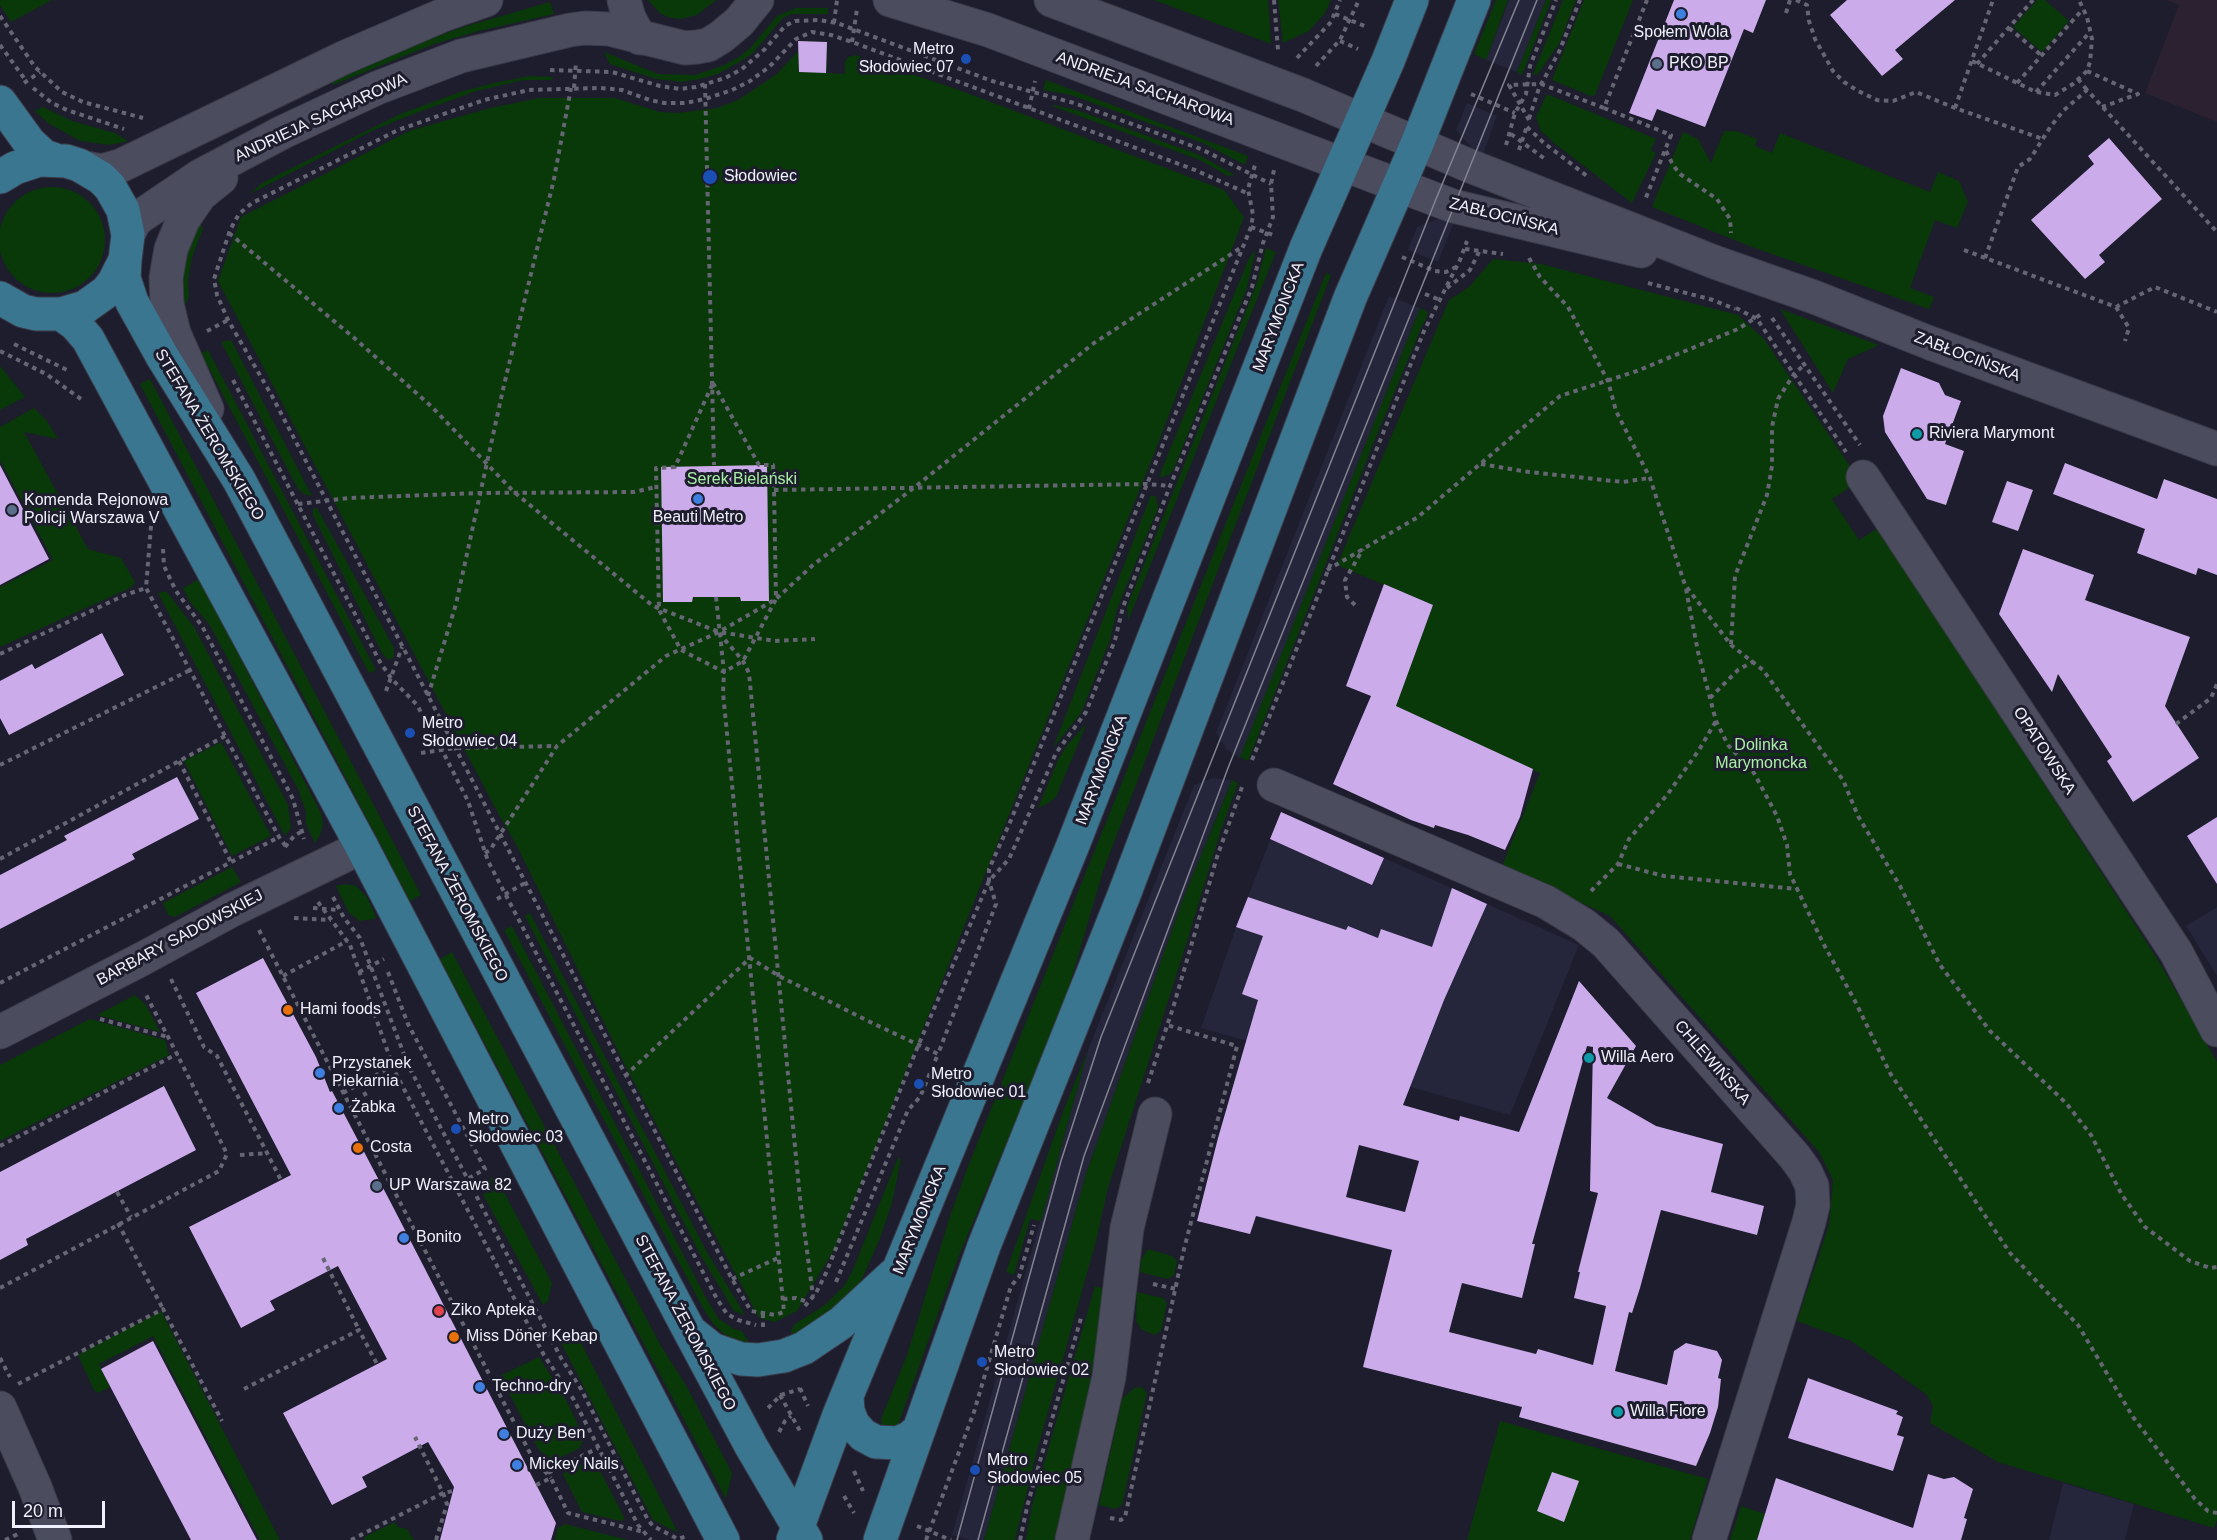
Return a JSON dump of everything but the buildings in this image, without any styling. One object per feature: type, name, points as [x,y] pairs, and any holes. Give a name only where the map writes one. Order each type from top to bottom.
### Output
[{"type":"main road","name":"MARYMONCKA","points":[[800,1537],[847,1396],[1073,845],[1302,259],[1412,0]]},
{"type":"main road","points":[[870,1531],[918,1431],[984,1246],[1124,895],[1350,298],[1417,144],[1474,0]]},
{"type":"main road","points":[[0,102],[29,142],[44,156],[86,168]]},
{"type":"main road","points":[[0,177],[27,163],[53,159]]},
{"type":"main road","name":"STEFANA ŻEROMSKIEGO","points":[[86,168],[101,178],[117,198],[123,210],[127,247],[124,278],[132,303],[239,480],[800,1537]]},
{"type":"main road","points":[[0,298],[23,311],[42,315],[61,314],[85,307],[106,292],[114,282],[127,247]]},
{"type":"main road","points":[[61,314],[75,324],[88,339],[362,847],[723,1540]]},
{"type":"main road","points":[[689,1330],[701,1341],[727,1356],[758,1360],[784,1356],[804,1348],[840,1323],[899,1270]]},
{"type":"main road","points":[[847,1396],[848,1411],[853,1424],[863,1435],[876,1442],[898,1443],[918,1431]]},
{"type":"street","points":[[86,168],[101,171],[120,166],[344,58],[442,15],[486,0]]},
{"type":"street","points":[[624,0],[629,18],[640,38]]},
{"type":"street","name":"ANDRIEJA SACHAROWA","points":[[127,247],[134,222],[171,194],[283,132],[377,88],[461,56],[585,28],[609,29],[685,48],[708,45],[721,38],[739,22],[757,0]]},
{"type":"street","name":"ANDRIEJA SACHAROWA","points":[[890,0],[988,30],[1399,185]]},
{"type":"street","points":[[1051,0],[1303,95],[1417,144]]},
{"type":"street","points":[[239,480],[174,333],[167,304],[166,278],[176,234],[200,195],[283,132]]},
{"type":"street","name":"ZABŁOCIŃSKA","points":[[1417,144],[1724,250],[1749,274],[2038,384],[2217,449]]},
{"type":"street","name":"ZABŁOCIŃSKA","points":[[1399,185],[1453,206],[1669,258],[1724,250]]},
{"type":"street","name":"OPATOWSKA","points":[[1863,477],[2171,944],[2217,1030]]},
{"type":"street","name":"CHLEWIŃSKA","points":[[1256,778],[1546,902],[1584,924],[1606,943],[1795,1157],[1804,1171],[1812,1186],[1813,1198],[1809,1222],[1709,1540]]},
{"type":"street","name":"BARBARY SADOWSKIEJ","points":[[0,1032],[232,910],[362,847]]},
{"type":"street","points":[[1072,1540],[1109,1377],[1127,1228],[1151,1103]]},
{"type":"street","points":[[7,1405],[55,1540]]},
{"type":"path","points":[[834,22],[837,0]]},
{"type":"path","points":[[1274,0],[1278,54]]},
{"type":"path","points":[[1294,62],[1327,26],[1340,0]]},
{"type":"path","points":[[1313,70],[1340,41],[1359,0]]},
{"type":"path","points":[[1504,151],[1511,134],[1515,113],[1526,94],[1530,66],[1556,0]]},
{"type":"path","points":[[1516,157],[1541,84],[1559,52],[1580,0]]},
{"type":"path","points":[[1604,108],[1647,0]]},
{"type":"path","points":[[1786,13],[1790,0]]},
{"type":"path","points":[[1796,0],[1807,5],[1815,39],[1833,71],[1844,82],[1878,100],[1893,101],[1916,92],[2043,139]]},
{"type":"path","points":[[1955,108],[1975,62],[1993,0]]},
{"type":"path","points":[[1975,62],[2033,0]]},
{"type":"path","points":[[1975,62],[2036,92],[2055,95],[2087,71],[2090,62],[2090,32],[2079,0]]},
{"type":"path","points":[[852,42],[857,9]]},
{"type":"path","points":[[2017,83],[2083,9]]},
{"type":"path","points":[[1335,14],[1369,28]]},
{"type":"path","points":[[0,16],[35,67],[62,92],[83,102],[152,120]]},
{"type":"path","points":[[547,70],[619,73],[660,86],[687,88],[705,84],[742,69],[786,26],[795,21],[834,22],[992,81],[1074,103],[1201,149],[1271,184]]},
{"type":"path","points":[[2009,28],[2041,55]]},
{"type":"path","points":[[716,597],[723,693],[784,1311],[775,1315],[751,1311],[732,1279],[272,396],[237,339],[217,295],[214,279],[215,270],[229,233],[239,214],[252,203],[398,130],[506,94],[528,90],[573,88],[622,90],[664,103],[685,103],[705,99],[741,87],[769,67],[796,39],[805,33],[812,32],[852,42],[1195,170],[1249,194]]},
{"type":"path","points":[[2036,92],[2090,32]]},
{"type":"path","points":[[1340,41],[1360,50]]},
{"type":"path","points":[[0,45],[27,81],[43,97],[67,110],[128,131]]},
{"type":"path","points":[[428,696],[456,604],[486,464],[554,179],[573,88],[576,60]]},
{"type":"path","points":[[2087,71],[2138,94],[2102,106]]},
{"type":"path","points":[[2078,79],[2217,232]]},
{"type":"path","points":[[705,84],[714,465]]},
{"type":"path","points":[[1529,120],[1509,85],[1541,84],[1671,135],[1642,206]]},
{"type":"path","points":[[1985,258],[2018,167],[2031,159],[2063,111],[2086,90]]},
{"type":"path","points":[[1470,94],[1515,113]]},
{"type":"path","points":[[1666,151],[1680,174],[1717,199],[1730,219],[1724,250]]},
{"type":"path","points":[[803,1309],[813,1296],[835,1253],[918,1046],[988,881],[989,869],[1011,820],[1251,227],[1253,215],[1248,185],[1259,156]]},
{"type":"path","points":[[988,881],[1009,859],[1056,753],[1086,712],[1115,640],[1124,607],[1170,486],[1252,287],[1273,211],[1271,184],[1275,168]]},
{"type":"path","points":[[1273,211],[1282,212]]},
{"type":"path","points":[[1251,227],[1285,240]]},
{"type":"path","points":[[229,233],[423,399],[514,492],[659,610],[718,632],[775,641],[815,639]]},
{"type":"path","points":[[1445,290],[1470,270],[1482,244]]},
{"type":"path","points":[[485,853],[490,850],[557,746],[666,656],[718,632],[776,599],[813,565],[915,487],[1094,343],[1243,247]]},
{"type":"path","points":[[1528,250],[1529,257],[1540,277],[1568,307],[1608,381],[1616,411],[1650,478],[1685,585],[1716,721],[1728,745],[1754,773],[1777,816],[1787,845],[1790,874],[1890,1073],[2010,1253],[2078,1325],[2133,1417],[2195,1499],[2208,1511],[2217,1514]]},
{"type":"path","points":[[1964,250],[2116,307],[2129,328],[2125,341]]},
{"type":"path","points":[[1256,778],[1252,758],[1424,331],[1457,266],[1450,271],[1441,272],[1405,258]]},
{"type":"path","points":[[1749,274],[1736,309],[1757,319],[1863,477]]},
{"type":"path","points":[[2116,307],[2155,287],[2217,312]]},
{"type":"path","points":[[1425,294],[1440,300]]},
{"type":"path","points":[[1327,570],[1418,517],[1560,396],[1608,381],[1698,346],[1757,319],[1766,310]]},
{"type":"path","points":[[204,326],[212,341]]},
{"type":"path","points":[[0,351],[46,374],[84,402]]},
{"type":"path","points":[[1731,645],[1735,576],[1767,495],[1772,466],[1772,427],[1778,399],[1794,374],[1805,364]]},
{"type":"path","points":[[228,372],[380,662],[391,678],[417,705],[442,750],[468,801],[485,853],[505,894],[720,1306],[727,1314],[738,1320],[772,1329]]},
{"type":"path","points":[[713,383],[675,467],[656,468],[659,610],[681,650],[723,672]]},
{"type":"path","points":[[713,383],[759,465],[773,465],[774,490],[776,599],[743,661],[723,672]]},
{"type":"path","points":[[1481,464],[1529,472],[1623,482],[1650,478]]},
{"type":"path","points":[[774,490],[1147,484],[1170,486]]},
{"type":"path","points":[[297,504],[326,500],[514,492],[634,492],[656,487]]},
{"type":"path","points":[[149,519],[151,528],[146,588],[279,837],[291,853]]},
{"type":"path","points":[[1355,605],[1347,597],[1345,580],[1363,549]]},
{"type":"path","points":[[1685,585],[1731,645],[1763,670],[1844,780],[1858,816],[1900,886],[1940,965],[1990,1031],[2066,1103],[2091,1135],[2122,1195],[2145,1227],[2190,1261],[2210,1268],[2217,1267]]},
{"type":"path","points":[[0,654],[125,595],[146,588]]},
{"type":"path","points":[[718,632],[743,661],[749,674],[800,1198],[813,1296]]},
{"type":"path","points":[[386,691],[402,647]]},
{"type":"path","points":[[1710,698],[1732,675],[1754,662]]},
{"type":"path","points":[[0,765],[190,670]]},
{"type":"path","points":[[2176,724],[2211,698],[2217,684]]},
{"type":"path","points":[[1584,898],[1618,864],[1629,839],[1686,768],[1716,721]]},
{"type":"path","points":[[0,859],[225,736]]},
{"type":"path","points":[[418,754],[455,748],[557,746]]},
{"type":"path","points":[[1252,758],[1256,778]]},
{"type":"path","points":[[178,761],[231,862]]},
{"type":"path","points":[[1151,1103],[1167,1025],[1217,857],[1241,789],[1256,778]]},
{"type":"path","points":[[1241,789],[1256,778]]},
{"type":"path","points":[[0,983],[279,837]]},
{"type":"path","points":[[1618,864],[1664,876],[1797,889]]},
{"type":"path","points":[[831,1291],[908,1110],[920,1097],[996,904],[988,881]]},
{"type":"path","points":[[495,899],[525,883]]},
{"type":"path","points":[[331,893],[344,918],[360,938],[402,1052],[648,1520],[670,1538],[684,1537]]},
{"type":"path","points":[[314,897],[347,941],[393,1066],[455,1186],[544,1355],[574,1400],[632,1516],[651,1540]]},
{"type":"path","points":[[256,924],[532,1457],[550,1475],[568,1513],[644,1533]]},
{"type":"path","points":[[283,976],[347,941]]},
{"type":"path","points":[[359,972],[393,954]]},
{"type":"path","points":[[750,958],[779,976],[938,1054]]},
{"type":"path","points":[[625,1076],[750,958]]},
{"type":"path","points":[[383,960],[411,1029],[485,1169],[455,1186]]},
{"type":"path","points":[[166,970],[204,1047],[217,1056],[281,1180]]},
{"type":"path","points":[[0,1288],[219,1171],[227,1154],[141,986]]},
{"type":"path","points":[[95,1017],[168,1037]]},
{"type":"path","points":[[1107,1517],[1121,1520],[1125,1517],[1184,1249],[1237,1046],[1167,1025]]},
{"type":"path","points":[[0,1146],[177,1054]]},
{"type":"path","points":[[343,1093],[393,1066]]},
{"type":"path","points":[[360,1084],[366,1096]]},
{"type":"path","points":[[240,1155],[268,1153]]},
{"type":"path","points":[[117,1192],[131,1217]]},
{"type":"path","points":[[118,1223],[222,1421]]},
{"type":"path","points":[[926,1540],[974,1412],[1011,1286],[1019,1277],[1034,1225]]},
{"type":"path","points":[[323,1258],[377,1364]]},
{"type":"path","points":[[732,1279],[778,1258]]},
{"type":"path","points":[[783,1299],[796,1298],[818,1305]]},
{"type":"path","points":[[7,1405],[163,1309]]},
{"type":"path","points":[[1020,1540],[1028,1503],[1083,1311]]},
{"type":"path","points":[[244,1389],[359,1330]]},
{"type":"path","points":[[0,1358],[7,1405]]},
{"type":"path","points":[[778,1388],[803,1437]]},
{"type":"path","points":[[766,1411],[781,1396],[800,1389],[809,1408]]},
{"type":"path","points":[[7,1405],[27,1409],[7,1405]]},
{"type":"path","points":[[775,1441],[783,1424],[791,1416]]},
{"type":"path","points":[[415,1437],[447,1503],[436,1540]]},
{"type":"path","points":[[536,1485],[598,1448]]},
{"type":"path","points":[[851,1466],[865,1496]]},
{"type":"path","points":[[351,1540],[443,1493],[453,1491]]},
{"type":"path","points":[[842,1492],[870,1531]]},
{"type":"path","points":[[914,1524],[951,1540]]},
{"type":"shaded area","points":[[1509,0],[1546,0],[1517,72],[1486,60]]},
{"type":"shaded area","points":[[2166,0],[2217,0],[2217,122],[2145,93],[2179,5]]},
{"type":"shaded area","points":[[1467,103],[1497,116],[1483,154],[1471,147],[1456,130]]},
{"type":"shaded area","points":[[1445,216],[1456,217],[1438,262],[1408,250],[1417,227]]},
{"type":"shaded area","points":[[1389,296],[1420,308],[1240,758],[1227,750],[1216,733]]},
{"type":"shaded area","points":[[1213,778],[1232,780],[1183,899],[1086,1174],[984,1540],[970,1540],[952,1535],[1088,1050],[1194,785]]},
{"type":"shaded area","points":[[1281,812],[1579,945],[1510,1115],[1201,1028],[1236,927]]},
{"type":"shaded area","points":[[2217,907],[2217,976],[2186,926]]},
{"type":"shaded area","points":[[2063,1483],[2134,1504],[2125,1540],[2049,1540]]},
{"type":"green space","points":[[0,0],[52,0],[11,22],[0,5]]},
{"type":"green space","points":[[648,0],[716,0],[697,15],[681,19],[661,14]]},
{"type":"green space","points":[[1154,0],[1268,0],[1271,44]]},
{"type":"green space","points":[[1278,0],[1331,0],[1325,13],[1309,31],[1283,43]]},
{"type":"green space","points":[[1496,0],[1508,0],[1486,60],[1474,54]]},
{"type":"green space","points":[[1546,0],[1551,0],[1522,75],[1517,72]]},
{"type":"green space","points":[[1563,0],[1576,0],[1559,44],[1537,75],[1533,74]]},
{"type":"green space","points":[[1584,0],[1633,0],[1595,95],[1591,96],[1552,80]]},
{"type":"green space","points":[[2037,0],[2045,0],[2069,21],[2042,52],[2013,27]]},
{"type":"green space","points":[[550,2],[554,14],[434,44],[333,85],[331,82],[414,44]]},
{"type":"green space","points":[[796,8],[828,8],[828,14],[791,14],[783,18],[752,54],[718,74],[699,79],[683,82],[656,79],[610,64],[604,52],[658,74],[695,75],[722,66],[739,57],[751,47],[777,16]]},
{"type":"green space","name":"Serek Bielański","points":[[799,41],[827,42],[827,73],[845,74],[845,62],[848,57],[855,55],[959,90],[1224,190],[1244,217],[1154,454],[834,1250],[797,1311],[775,1322],[759,1318],[625,1065],[517,846],[218,281],[241,217],[409,131],[490,108],[539,98],[615,98],[660,112],[677,113],[717,108],[738,100],[777,74],[798,51]]},
{"type":"green space","points":[[530,76],[553,77],[552,80],[524,80],[476,91],[403,118],[374,130],[250,194],[262,183],[400,114],[463,91]]},
{"type":"green space","points":[[1046,80],[1248,156],[1245,165],[1203,143],[1071,95],[1043,90]]},
{"type":"green space","points":[[1547,94],[1656,139],[1651,150],[1656,153],[1632,203],[1541,131],[1536,117]]},
{"type":"green space","points":[[1052,106],[1077,110],[1199,155],[1235,175],[1228,176],[1200,160]]},
{"type":"green space","points":[[43,107],[72,121],[115,133],[128,141],[110,145],[80,141],[48,123],[35,111]]},
{"type":"green space","points":[[1724,131],[1736,131],[1757,139],[1755,146],[1772,153],[1780,133],[1930,192],[1938,172],[1959,181],[1968,202],[1957,228],[1935,220],[1910,288],[1934,297],[1929,309],[1752,247],[1652,207],[1683,132],[1698,139],[1711,163]]},
{"type":"green space","points":[[52,187],[72,191],[89,203],[101,220],[105,240],[101,260],[89,277],[72,289],[52,293],[32,289],[15,277],[3,260],[-1,240],[3,220],[15,203],[32,191]]},
{"type":"green space","points":[[198,223],[203,229],[192,257],[188,281],[189,297],[184,307],[182,269],[187,248]]},
{"type":"green space","points":[[1266,248],[1276,252],[1128,621],[1127,607],[1257,283]]},
{"type":"green space","points":[[1256,249],[1247,288],[1174,468],[1170,474],[1160,478],[1249,258]]},
{"type":"green space","name":"Dolinka Marymoncka","points":[[1493,259],[1541,264],[1738,315],[1764,339],[1860,481],[1832,499],[1859,540],[1878,528],[2158,960],[2217,1062],[2217,1520],[2214,1528],[1998,1462],[1930,1423],[1933,1406],[1926,1394],[1851,1341],[1797,1321],[1829,1225],[1833,1180],[1819,1152],[1610,916],[1502,866],[1540,773],[1396,706],[1433,605],[1337,565],[1449,300],[1469,287]]},
{"type":"green space","points":[[1326,273],[1331,275],[1103,871],[1063,1008],[958,1258],[897,1428],[882,1428],[881,1419],[907,1355],[951,1213],[969,1164]]},
{"type":"green space","points":[[1420,308],[1428,312],[1426,319],[1374,442],[1248,761],[1240,757]]},
{"type":"green space","points":[[1780,309],[1879,345],[1848,359],[1833,393]]},
{"type":"green space","points":[[231,340],[312,496],[298,489],[221,342]]},
{"type":"green space","points":[[208,350],[376,670],[369,673],[201,353]]},
{"type":"green space","points":[[0,366],[25,397],[0,410]]},
{"type":"green space","points":[[150,379],[421,895],[410,901],[140,384]]},
{"type":"green space","points":[[34,408],[47,421],[58,439],[24,432],[88,549],[121,558],[135,582],[132,587],[0,647],[0,587],[53,560],[0,460],[0,427]]},
{"type":"green space","points":[[1151,495],[1156,497],[1158,508],[1117,609],[1110,640],[1081,713],[1053,748]]},
{"type":"green space","points":[[313,508],[317,508],[394,648],[394,657],[388,660],[382,653],[313,515]]},
{"type":"green space","points":[[199,579],[321,813],[323,824],[315,843],[306,824],[306,812],[298,789],[209,624],[190,602],[183,588]]},
{"type":"green space","points":[[166,591],[194,627],[288,805],[291,828],[285,836],[158,593]]},
{"type":"green space","points":[[1087,723],[1056,797],[1038,808],[1058,760],[1068,744]]},
{"type":"green space","points":[[221,742],[271,836],[232,856],[184,761]]},
{"type":"green space","points":[[1232,780],[1238,783],[1220,833],[1108,1188],[1096,1241],[1036,1454],[1015,1540],[984,1540],[1086,1174],[1183,899]]},
{"type":"green space","points":[[232,867],[241,882],[175,917],[168,915],[163,903]]},
{"type":"green space","points":[[346,884],[356,886],[367,897],[376,917],[374,919],[360,921],[349,913],[336,886]]},
{"type":"green space","points":[[530,913],[707,1252],[745,1315],[734,1311],[700,1254],[525,916]]},
{"type":"green space","points":[[512,926],[705,1296],[718,1318],[734,1329],[742,1331],[751,1346],[724,1334],[704,1310],[504,930]]},
{"type":"green space","points":[[452,952],[661,1346],[687,1387],[732,1473],[726,1499],[440,959]]},
{"type":"green space","points":[[135,995],[146,1005],[160,1032],[97,1015]]},
{"type":"green space","points":[[90,1019],[165,1040],[169,1055],[0,1141],[0,1065]]},
{"type":"green space","points":[[1088,1050],[1041,1221],[1030,1219],[1014,1275],[1006,1272],[1064,1109]]},
{"type":"green space","points":[[898,1158],[901,1159],[892,1203],[879,1241],[860,1283],[842,1303],[792,1338],[791,1330],[795,1324],[825,1305],[844,1286],[852,1272]]},
{"type":"green space","points":[[496,1177],[552,1283],[548,1301],[543,1305],[484,1196],[489,1179]]},
{"type":"green space","points":[[1148,1249],[1172,1256],[1177,1261],[1174,1275],[1168,1279],[1140,1272],[1141,1260]]},
{"type":"green space","points":[[1095,1286],[1105,1289],[1093,1379],[1057,1540],[1026,1540],[1032,1506]]},
{"type":"green space","points":[[1137,1292],[1163,1298],[1167,1303],[1161,1331],[1154,1335],[1141,1329],[1136,1321]]},
{"type":"green space","points":[[161,1311],[280,1540],[260,1540],[153,1336],[99,1364],[110,1387],[98,1393],[94,1390],[78,1355]]},
{"type":"green space","points":[[567,1332],[577,1335],[678,1533],[653,1520],[557,1335]]},
{"type":"green space","points":[[539,1357],[565,1398],[584,1437],[580,1448],[553,1461],[539,1450],[500,1376]]},
{"type":"green space","points":[[1142,1387],[1147,1393],[1122,1505],[1116,1509],[1099,1505],[1122,1399],[1134,1388]]},
{"type":"green space","points":[[1500,1421],[1708,1479],[1690,1540],[1467,1540]]},
{"type":"green space","points":[[587,1461],[598,1467],[625,1519],[621,1521],[582,1512],[563,1474]]},
{"type":"green space","points":[[1741,1506],[1765,1514],[1852,1540],[1730,1540]]},
{"type":"green space","points":[[395,1522],[398,1527],[407,1529],[414,1540],[365,1540],[364,1537]]},
{"type":"green space","points":[[565,1524],[628,1540],[555,1540],[558,1528]]},
{"type":"tram line","points":[[957,1540],[1061,1161],[1101,1037],[1436,199],[1519,0]]},
{"type":"tram line","points":[[978,1540],[1084,1156],[1228,768],[1537,0]]},
{"type":"place","name":"Społem Wola","points":[[1681,14]]},
{"type":"place","name":"Metro Słodowiec 07","points":[[966,59]]},
{"type":"place","name":"PKO BP","points":[[1657,64]]},
{"type":"place","name":"Słodowiec","points":[[710,177]]},
{"type":"place","name":"Riviera Marymont","points":[[1917,434]]},
{"type":"place","name":"Beauti Metro","points":[[698,499]]},
{"type":"place","name":"Komenda Rejonowa Policji Warszawa V","points":[[12,510]]},
{"type":"place","name":"Metro Słodowiec 04","points":[[410,733]]},
{"type":"place","name":"Hami foods","points":[[288,1010]]},
{"type":"place","name":"Willa Aero","points":[[1589,1058]]},
{"type":"place","name":"Przystanek Piekarnia","points":[[320,1073]]},
{"type":"place","name":"Metro Słodowiec 01","points":[[919,1084]]},
{"type":"place","name":"Żabka","points":[[339,1108]]},
{"type":"place","name":"Metro Słodowiec 03","points":[[456,1129]]},
{"type":"place","name":"Costa","points":[[358,1148]]},
{"type":"place","name":"UP Warszawa 82","points":[[377,1186]]},
{"type":"place","name":"Bonito","points":[[404,1238]]},
{"type":"place","name":"Ziko Apteka","points":[[439,1311]]},
{"type":"place","name":"Miss Döner Kebap","points":[[454,1337]]},
{"type":"place","name":"Metro Słodowiec 02","points":[[982,1362]]},
{"type":"place","name":"Techno-dry","points":[[480,1387]]},
{"type":"place","name":"Willa Fiore","points":[[1618,1412]]},
{"type":"place","name":"Duży Ben","points":[[504,1434]]},
{"type":"place","name":"Mickey Nails","points":[[517,1465]]},
{"type":"place","name":"Metro Słodowiec 05","points":[[975,1470]]}]
